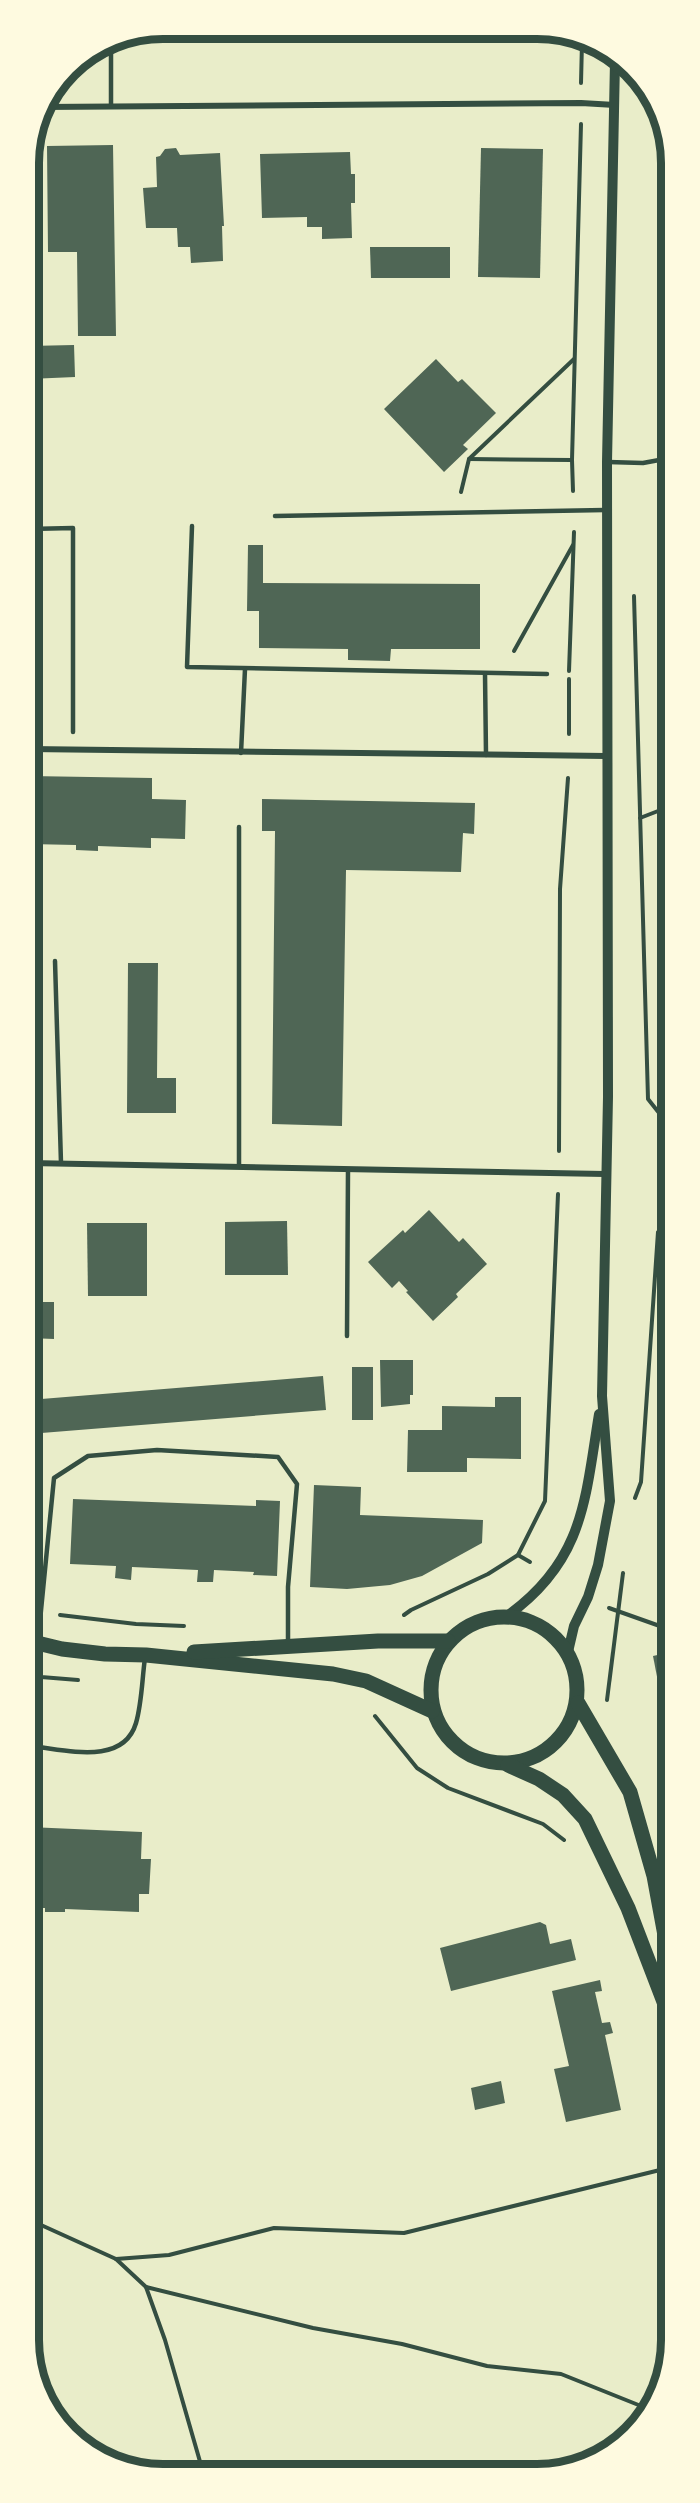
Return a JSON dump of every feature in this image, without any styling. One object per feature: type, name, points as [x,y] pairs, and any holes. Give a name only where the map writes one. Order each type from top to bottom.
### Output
[{"type":"main road","points":[[508,1765],[532,1758],[552,1745],[569,1727],[578,1703],[578,1684],[567,1656],[549,1636],[528,1620],[507,1616],[486,1619],[465,1627],[448,1641],[436,1659],[431,1680],[432,1711],[440,1726],[453,1741],[488,1761],[508,1765],[539,1779],[563,1795],[585,1819],[628,1908],[661,1994]]},
{"type":"main road","points":[[146,1655],[378,1641],[448,1641]]},
{"type":"main road","points":[[39,1643],[105,1654],[146,1655],[333,1674],[366,1680],[432,1711]]},
{"type":"main road","points":[[578,1703],[630,1792],[654,1876],[661,1914]]},
{"type":"street","points":[[567,1656],[574,1626],[588,1597],[598,1565],[610,1500],[602,1396],[608,1097],[606,510],[615,67]]},
{"type":"street","points":[[53,107],[615,105]]},
{"type":"street","points":[[39,749],[606,756]]},
{"type":"street","points":[[39,1163],[605,1174]]},
{"type":"street","points":[[507,1616],[530,1600],[570,1547],[582,1515],[602,1396]]},
{"type":"lane","points":[[111,51],[111,106]]},
{"type":"lane","points":[[607,462],[643,463],[661,460]]},
{"type":"lane","points":[[275,516],[606,510]]},
{"type":"lane","points":[[192,526],[187,667],[547,674]]},
{"type":"lane","points":[[39,529],[74,528],[73,732]]},
{"type":"lane","points":[[241,753],[245,669]]},
{"type":"lane","points":[[485,674],[486,755]]},
{"type":"lane","points":[[239,827],[239,1167]]},
{"type":"lane","points":[[55,961],[61,1163]]},
{"type":"lane","points":[[347,1336],[348,1170]]},
{"type":"lane","points":[[39,1601],[54,1478],[88,1456],[157,1450],[278,1457],[297,1484],[288,1587],[288,1647]]},
{"type":"lane","points":[[39,1747],[104,1752],[124,1745],[136,1724],[146,1655]]},
{"type":"path","points":[[378,1641],[386,1630],[411,1610],[488,1574],[518,1555],[545,1501],[559,1172],[560,890],[570,756],[569,684],[574,512],[572,460],[582,48]]},
{"type":"path","points":[[455,513],[469,459],[574,359]]},
{"type":"path","points":[[469,459],[572,460]]},
{"type":"path","points":[[501,674],[573,545]]},
{"type":"path","points":[[634,593],[648,1099],[661,1115]]},
{"type":"path","points":[[640,818],[661,810]]},
{"type":"path","points":[[632,1507],[641,1482],[658,1232],[661,1230]]},
{"type":"path","points":[[624,1566],[618,1613],[661,1627]]},
{"type":"path","points":[[366,1680],[374,1714],[417,1768],[448,1788],[543,1824],[566,1842]]},
{"type":"path","points":[[116,2259],[169,2255],[274,2228],[404,2233],[661,2170]]},
{"type":"path","points":[[39,2224],[116,2259],[146,2287],[165,2340],[201,2464]]},
{"type":"path","points":[[146,2287],[313,2328],[402,2344],[487,2366],[561,2374],[642,2406]]},
{"type":"building","points":[[113,145],[116,336],[78,336],[77,252],[48,252],[47,146]]},
{"type":"building","points":[[176,148],[180,155],[220,153],[224,226],[222,226],[223,261],[191,263],[190,247],[178,247],[177,228],[146,228],[143,188],[157,187],[156,157],[160,156],[165,149]]},
{"type":"building","points":[[481,148],[543,149],[540,278],[478,277]]},
{"type":"building","points":[[350,152],[351,174],[355,174],[355,203],[351,203],[352,238],[322,239],[322,227],[307,227],[307,217],[262,218],[260,154]]},
{"type":"building","points":[[370,247],[450,247],[450,278],[371,278]]},
{"type":"building","points":[[74,345],[75,377],[39,379],[39,346]]},
{"type":"building","points":[[436,359],[458,382],[462,379],[496,413],[463,445],[468,449],[444,472],[384,409]]},
{"type":"building","points":[[248,545],[263,545],[263,583],[480,584],[480,649],[391,649],[390,661],[348,660],[348,649],[259,648],[259,611],[247,611]]},
{"type":"building","points":[[39,776],[152,778],[152,799],[186,800],[185,839],[151,838],[151,848],[98,846],[98,851],[76,850],[76,845],[39,844]]},
{"type":"building","points":[[262,799],[475,803],[474,834],[463,833],[461,872],[346,870],[342,1126],[272,1124],[275,831],[262,831]]},
{"type":"building","points":[[128,963],[158,963],[157,1078],[176,1078],[176,1113],[127,1113]]},
{"type":"building","points":[[429,1210],[459,1242],[463,1238],[487,1264],[456,1294],[458,1297],[433,1321],[399,1281],[392,1288],[368,1262],[403,1230],[405,1233]]},
{"type":"building","points":[[287,1221],[288,1275],[225,1275],[225,1222]]},
{"type":"building","points":[[87,1223],[147,1223],[147,1296],[88,1296]]},
{"type":"building","points":[[39,1302],[54,1302],[54,1339],[39,1338]]},
{"type":"building","points":[[380,1360],[413,1360],[413,1395],[410,1395],[410,1404],[381,1407]]},
{"type":"building","points":[[352,1367],[373,1367],[373,1420],[352,1420]]},
{"type":"building","points":[[323,1376],[326,1410],[39,1433],[39,1399]]},
{"type":"building","points":[[495,1397],[521,1397],[521,1459],[467,1458],[467,1472],[407,1472],[408,1430],[442,1430],[442,1406],[495,1407]]},
{"type":"building","points":[[314,1485],[361,1487],[360,1515],[483,1520],[482,1543],[422,1576],[390,1585],[347,1589],[310,1587]]},
{"type":"building","points":[[73,1499],[256,1506],[256,1500],[280,1501],[277,1576],[253,1575],[254,1572],[214,1570],[213,1582],[197,1582],[198,1570],[132,1567],[131,1580],[115,1578],[116,1566],[70,1564]]},
{"type":"building","points":[[661,1654],[661,1686],[659,1687],[653,1656]]},
{"type":"building","points":[[39,1827],[142,1832],[141,1859],[151,1859],[149,1894],[139,1894],[139,1912],[65,1909],[65,1912],[45,1912],[45,1908],[39,1908]]},
{"type":"building","points":[[540,1922],[546,1925],[550,1944],[571,1939],[576,1960],[451,1991],[440,1948]]},
{"type":"building","points":[[600,1980],[602,1991],[595,1992],[602,2023],[610,2022],[613,2033],[605,2035],[621,2110],[566,2122],[554,2069],[569,2066],[552,1991]]},
{"type":"building","points":[[501,2081],[505,2103],[475,2110],[471,2088]]}]
